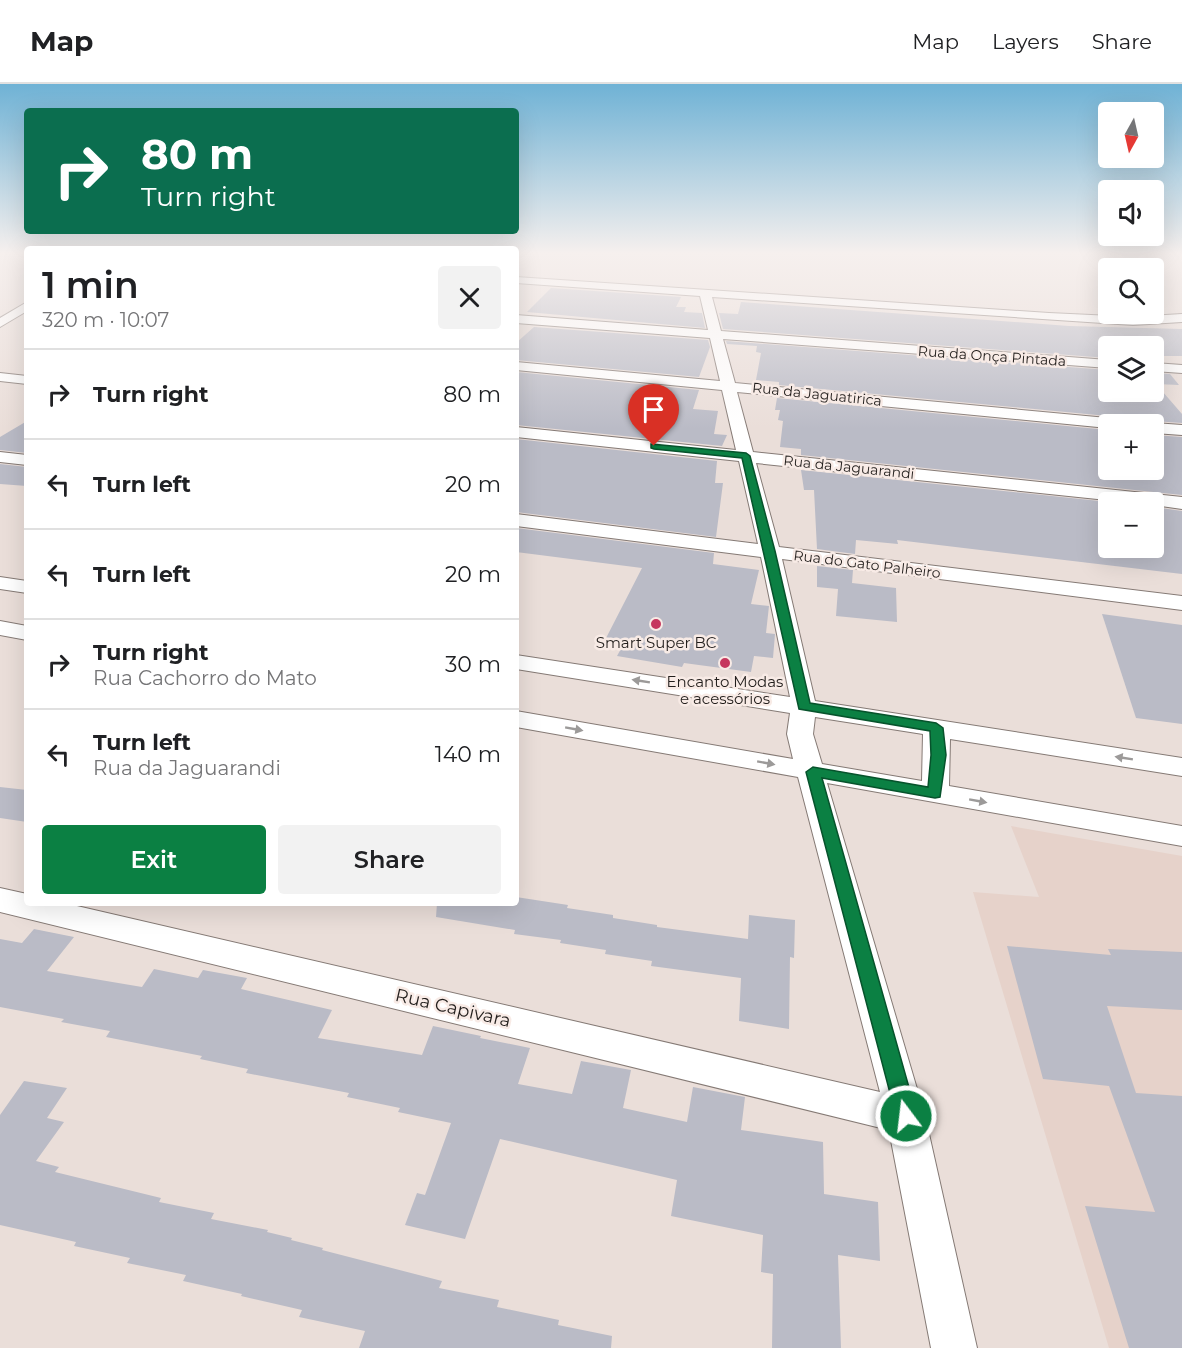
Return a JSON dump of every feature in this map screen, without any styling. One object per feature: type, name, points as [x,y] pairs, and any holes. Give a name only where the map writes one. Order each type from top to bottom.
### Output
[{"type":"street","points":[[2,322],[19,311]]},
{"type":"street","points":[[709,311],[770,551],[804,706],[800,734],[813,772],[906,1116],[954,1348]]},
{"type":"street","points":[[960,311],[1059,318],[1179,320]]},
{"type":"street","name":"Rua da Onça Pintada","points":[[519,319],[1098,363]]},
{"type":"street","points":[[2,322],[24,322]]},
{"type":"street","name":"Rua da Jaguatirica","points":[[519,366],[1098,422]]},
{"type":"street","points":[[1164,368],[1182,369]]},
{"type":"street","points":[[0,377],[24,380]]},
{"type":"street","points":[[1164,428],[1182,429]]},
{"type":"street","name":"Rua da Jaguarandi","points":[[519,432],[1182,503]]},
{"type":"street","points":[[0,457],[24,460]]},
{"type":"street","name":"Rua do Gato Palheiro","points":[[519,520],[1182,603]]},
{"type":"street","points":[[0,583],[24,587]]},
{"type":"street","points":[[0,628],[24,632]]},
{"type":"street","points":[[519,662],[1182,767]]},
{"type":"street","points":[[519,720],[1182,836]]},
{"type":"street","points":[[935,793],[938,755],[936,728]]},
{"type":"street","name":"Rua Capivara","points":[[0,900],[24,906]]},
{"type":"street","name":"Rua Capivara","points":[[25,906],[906,1116]]},
{"type":"shaded area","points":[[1011,826],[1182,856],[1182,1348],[1109,1348],[973,892],[1039,897]]},
{"type":"building","points":[[684,311],[702,313],[705,328],[527,312]]},
{"type":"building","points":[[864,311],[1069,326],[1182,329],[1182,356],[1164,356],[1164,336],[1098,336],[1098,357],[723,329],[719,313]]},
{"type":"building","points":[[534,327],[708,340],[710,347],[699,377],[519,360],[519,340]]},
{"type":"building","points":[[726,341],[1098,369],[1098,402],[1164,402],[1164,393],[1182,414],[1182,423],[1164,422],[1164,414],[1098,415],[779,385],[779,382],[756,380],[761,353],[756,352],[757,346],[727,344]]},
{"type":"building","points":[[519,372],[699,390],[693,409],[718,411],[714,434],[727,435],[722,446],[519,425]]},
{"type":"building","points":[[1164,374],[1170,374],[1179,385],[1164,384]]},
{"type":"building","points":[[777,398],[1098,429],[1098,480],[1164,480],[1164,436],[1182,437],[1182,495],[801,455],[801,449],[780,447],[783,421],[778,420],[780,410],[775,410]]},
{"type":"building","points":[[24,423],[24,453],[0,450],[0,437]]},
{"type":"building","points":[[519,439],[717,461],[715,483],[723,483],[716,537],[519,512]]},
{"type":"building","points":[[0,464],[24,467],[24,486],[0,484]]},
{"type":"building","points":[[801,470],[1098,501],[1098,558],[1164,558],[1164,508],[1182,511],[1182,574],[897,540],[898,544],[856,540],[855,554],[817,549],[814,490],[804,490]]},
{"type":"building","points":[[519,528],[714,553],[713,564],[759,570],[751,604],[769,606],[766,633],[775,634],[773,658],[754,656],[751,672],[684,663],[682,667],[617,656],[622,647],[603,644],[642,568],[519,552]]},
{"type":"building","points":[[817,566],[853,570],[852,583],[896,588],[897,622],[836,616],[838,589],[817,587]]},
{"type":"building","points":[[1102,614],[1182,625],[1182,724],[1136,718]]},
{"type":"building","points":[[0,787],[24,790],[24,822],[0,818]]},
{"type":"building","points":[[519,897],[568,905],[567,908],[613,915],[613,918],[657,925],[657,927],[748,939],[749,915],[795,920],[794,958],[790,957],[789,1029],[739,1021],[741,978],[651,966],[652,961],[605,954],[606,950],[560,943],[561,940],[514,934],[515,930],[436,917],[437,906],[519,906]]},
{"type":"building","points":[[34,929],[74,937],[47,971],[142,987],[154,969],[198,978],[203,970],[247,978],[241,989],[332,1010],[318,1038],[422,1055],[433,1026],[481,1036],[480,1038],[530,1048],[518,1084],[572,1094],[581,1061],[631,1070],[623,1108],[687,1122],[693,1087],[745,1097],[741,1130],[823,1142],[824,1194],[878,1202],[880,1261],[838,1255],[841,1348],[772,1348],[773,1274],[761,1272],[763,1235],[671,1216],[677,1180],[500,1139],[465,1239],[405,1225],[417,1193],[425,1195],[451,1123],[398,1112],[400,1108],[347,1097],[349,1093],[246,1073],[248,1069],[200,1059],[202,1056],[106,1037],[110,1031],[61,1022],[64,1019],[0,1007],[0,939],[22,943]]},
{"type":"building","points":[[1007,946],[1111,955],[1108,949],[1182,952],[1182,1010],[1107,1006],[1136,1093],[1182,1096],[1182,1348],[1129,1348],[1085,1206],[1155,1212],[1109,1086],[1043,1079]]},
{"type":"building","points":[[24,1081],[67,1088],[47,1118],[64,1122],[36,1161],[59,1167],[55,1172],[161,1198],[159,1202],[214,1213],[211,1219],[268,1230],[267,1232],[292,1238],[291,1240],[323,1248],[322,1250],[442,1281],[439,1288],[499,1300],[497,1307],[559,1320],[558,1325],[612,1336],[611,1348],[359,1348],[365,1331],[299,1317],[302,1310],[183,1281],[186,1275],[127,1263],[130,1258],[74,1246],[76,1242],[0,1225],[0,1115]]},
{"type":"place","name":"Smart Super BC","points":[[656,624]]},
{"type":"place","name":"Encanto Modas e acessórios","points":[[725,663]]},
{"type":"route","points":[[654,446],[746,456],[770,551],[804,706],[936,728],[938,755],[935,793],[813,772],[906,1116]]}]
